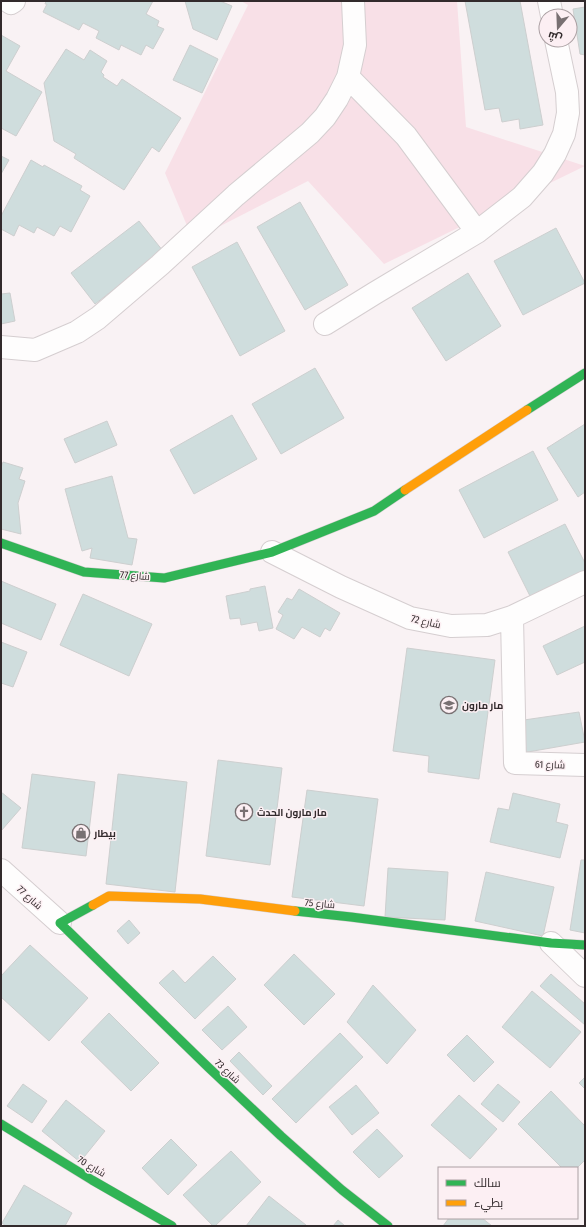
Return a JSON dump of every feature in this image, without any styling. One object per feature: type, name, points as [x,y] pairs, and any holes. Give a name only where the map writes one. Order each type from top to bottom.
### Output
[{"type":"street","points":[[8,1],[11,3],[14,1]]},
{"type":"street","points":[[1,347],[35,350],[77,332],[98,318],[160,265],[236,195],[310,133],[325,117],[337,99],[348,76],[355,45],[353,1]]},
{"type":"street","points":[[325,324],[477,232],[522,197],[544,173],[564,134],[568,113],[567,92],[558,48]]},
{"type":"street","points":[[348,76],[406,136],[477,232]]},
{"type":"street","name":"شارع 77","points":[[1,543],[84,572],[164,578],[272,552],[374,511],[445,463],[585,373]]},
{"type":"street","name":"شارع 72","points":[[272,552],[341,587],[410,618],[451,626],[487,625],[512,618],[585,582]]},
{"type":"street","name":"شارع 61","points":[[512,618],[515,763],[585,765]]},
{"type":"street","name":"شارع 77","points":[[1,870],[60,923]]},
{"type":"street","name":"شارع 75","points":[[60,923],[109,896],[200,899],[551,943],[585,945]]},
{"type":"street","name":"شارع 73","points":[[60,923],[281,1136],[342,1190],[388,1226]]},
{"type":"street","points":[[551,943],[585,976]]},
{"type":"street","name":"شارع 70","points":[[1,1124],[92,1180],[172,1226]]},
{"type":"shaded area","points":[[241,1],[457,1],[466,127],[585,166],[384,264],[308,181],[193,240],[165,173],[248,5]]},
{"type":"building","points":[[46,1],[153,1],[146,14],[159,21],[157,26],[164,29],[153,49],[146,45],[141,55],[121,45],[119,50],[96,38],[99,31],[83,23],[79,30],[43,12],[47,4],[45,4]]},
{"type":"building","points":[[185,1],[220,1],[232,6],[217,40],[193,29]]},
{"type":"building","points":[[465,1],[520,1],[543,125],[520,129],[519,119],[502,122],[499,108],[485,110]]},
{"type":"building","points":[[585,7],[585,55],[580,54],[578,41],[578,8]]},
{"type":"building","points":[[1,35],[20,46],[6,71],[42,92],[16,136],[1,128]]},
{"type":"building","points":[[190,45],[218,59],[202,93],[173,80]]},
{"type":"building","points":[[66,49],[84,60],[90,50],[107,61],[101,72],[104,75],[103,77],[117,86],[122,79],[181,118],[159,152],[152,147],[124,190],[74,158],[76,154],[54,141],[44,83]]},
{"type":"building","points":[[1,156],[9,160],[1,174]]},
{"type":"building","points":[[31,160],[43,167],[44,165],[82,186],[80,190],[90,196],[71,232],[60,226],[54,236],[37,227],[34,233],[19,225],[14,236],[1,229],[1,216]]},
{"type":"building","points":[[300,202],[348,285],[305,310],[257,227]]},
{"type":"building","points":[[139,221],[163,251],[95,304],[71,273]]},
{"type":"building","points":[[556,228],[585,283],[523,315],[494,261]]},
{"type":"building","points":[[237,242],[285,331],[240,356],[192,267]]},
{"type":"building","points":[[468,273],[501,326],[446,361],[412,308]]},
{"type":"building","points":[[10,293],[15,321],[1,324],[1,294]]},
{"type":"building","points":[[315,368],[344,418],[281,454],[252,404]]},
{"type":"building","points":[[232,415],[257,459],[194,494],[170,450]]},
{"type":"building","points":[[107,421],[117,445],[75,463],[64,439]]},
{"type":"building","points":[[585,424],[585,492],[578,497],[547,448]]},
{"type":"building","points":[[533,451],[558,500],[484,538],[459,490]]},
{"type":"building","points":[[3,462],[23,468],[19,479],[25,481],[18,503],[21,534],[1,529],[1,467]]},
{"type":"building","points":[[112,476],[128,538],[137,539],[132,565],[90,558],[92,548],[82,551],[65,489]]},
{"type":"building","points":[[565,524],[585,563],[585,574],[532,600],[508,552]]},
{"type":"building","points":[[1,581],[56,604],[41,640],[1,623]]},
{"type":"building","points":[[265,586],[273,628],[259,631],[257,622],[241,625],[240,618],[230,619],[226,596]]},
{"type":"building","points":[[299,589],[340,613],[330,631],[325,628],[320,637],[302,627],[294,639],[276,629],[283,615],[278,612],[287,598],[292,600]]},
{"type":"building","points":[[83,594],[152,624],[129,676],[60,645]]},
{"type":"building","points":[[585,626],[585,662],[557,675],[543,646]]},
{"type":"building","points":[[1,642],[27,652],[13,687],[1,683]]},
{"type":"building","points":[[407,648],[495,660],[479,779],[428,772],[429,756],[393,751]]},
{"type":"building","points":[[579,712],[585,742],[522,753],[517,721]]},
{"type":"building","name":"مار مارون الحدث","points":[[218,760],[282,768],[270,865],[206,856]]},
{"type":"building","points":[[32,774],[95,782],[86,856],[22,848]]},
{"type":"building","points":[[118,774],[187,782],[175,892],[106,884]]},
{"type":"building","points":[[307,790],[378,799],[364,906],[292,897]]},
{"type":"building","points":[[1,792],[21,808],[1,831]]},
{"type":"building","points":[[513,793],[560,804],[556,822],[568,825],[560,858],[490,842],[498,808],[509,810]]},
{"type":"building","points":[[581,860],[585,860],[585,933],[570,930]]},
{"type":"building","points":[[388,868],[448,872],[445,920],[385,917]]},
{"type":"building","points":[[486,872],[554,887],[543,936],[475,921]]},
{"type":"building","points":[[129,920],[140,933],[128,944],[117,931]]},
{"type":"building","points":[[30,945],[88,998],[49,1041],[1,997],[1,976]]},
{"type":"building","points":[[294,954],[335,994],[304,1025],[264,985]]},
{"type":"building","points":[[213,956],[236,979],[195,1019],[159,983],[173,970],[185,983]]},
{"type":"building","points":[[551,974],[585,1004],[585,1025],[540,986]]},
{"type":"building","points":[[373,985],[416,1030],[387,1064],[347,1022]]},
{"type":"building","points":[[532,991],[581,1032],[550,1068],[502,1027]]},
{"type":"building","points":[[228,1006],[247,1027],[222,1050],[202,1030]]},
{"type":"building","points":[[109,1013],[159,1063],[131,1091],[81,1042]]},
{"type":"building","points":[[340,1033],[363,1057],[296,1123],[272,1099]]},
{"type":"building","points":[[467,1035],[494,1062],[474,1082],[447,1055]]},
{"type":"building","points":[[239,1052],[272,1086],[263,1095],[230,1061]]},
{"type":"building","points":[[585,1077],[585,1089],[579,1083]]},
{"type":"building","points":[[23,1084],[47,1101],[32,1123],[7,1106]]},
{"type":"building","points":[[498,1084],[520,1102],[503,1122],[481,1104]]},
{"type":"building","points":[[356,1085],[379,1113],[352,1135],[329,1107]]},
{"type":"building","points":[[551,1091],[585,1126],[585,1160],[578,1167],[561,1167],[518,1124]]},
{"type":"building","points":[[459,1095],[497,1129],[470,1159],[431,1125]]},
{"type":"building","points":[[66,1100],[105,1131],[80,1162],[42,1131]]},
{"type":"building","points":[[377,1129],[403,1156],[379,1178],[353,1152]]},
{"type":"building","points":[[171,1139],[197,1165],[168,1195],[142,1168]]},
{"type":"building","points":[[231,1151],[261,1182],[215,1226],[213,1226],[183,1195]]},
{"type":"building","points":[[24,1185],[72,1213],[65,1226],[6,1226],[2,1223]]},
{"type":"building","points":[[269,1196],[306,1225],[246,1226]]},
{"type":"building","points":[[448,1219],[483,1219],[492,1226],[443,1226]]},
{"type":"building","points":[[338,1220],[345,1226],[333,1226]]},
{"type":"traffic: fast","points":[[527,410],[585,373]]},
{"type":"traffic: fast","points":[[1,543],[84,572],[164,578],[272,552],[374,511],[405,490]]},
{"type":"traffic: fast","points":[[93,905],[60,923],[281,1136],[342,1190],[388,1226]]},
{"type":"traffic: fast","points":[[295,911],[551,943],[585,945]]},
{"type":"traffic: fast","points":[[1,1124],[92,1180],[172,1226]]},
{"type":"traffic: slow","points":[[405,490],[527,410]]},
{"type":"traffic: slow","points":[[93,905],[109,896],[200,899],[295,911]]},
{"type":"place","name":"مار مارون","points":[[449,705]]},
{"type":"place","name":"مار مارون الحدث","points":[[244,812]]},
{"type":"place","name":"بيطار","points":[[81,833]]}]
